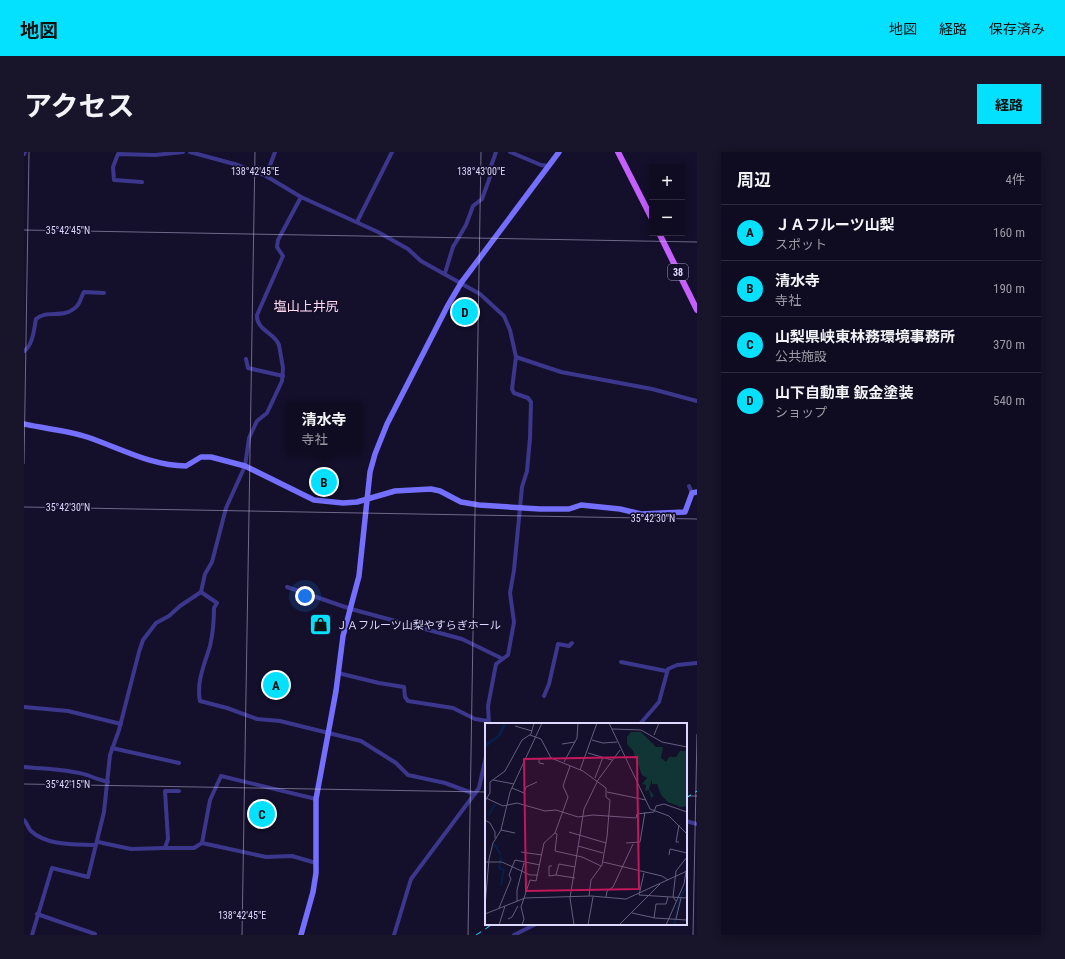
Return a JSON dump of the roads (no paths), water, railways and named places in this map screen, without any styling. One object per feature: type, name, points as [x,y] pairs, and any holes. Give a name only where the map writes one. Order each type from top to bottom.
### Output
[{"type":"main road","points":[[618,152],[649,213]]},
{"type":"main road","name":"38","points":[[660,236],[697,310]]},
{"type":"street","points":[[142,182],[114,180],[113,167],[118,154],[155,155],[183,152]]},
{"type":"street","points":[[190,152],[238,165],[266,176],[301,197],[357,222],[408,249],[421,261],[445,273],[480,294],[504,316],[510,330],[516,357],[512,389],[514,393],[528,398],[531,402],[527,471],[522,488],[514,570],[510,593],[513,625],[508,655],[496,664],[488,706],[488,722],[474,718],[453,708],[408,701],[405,698],[404,687],[379,683],[338,672]]},
{"type":"street","points":[[266,176],[275,152]]},
{"type":"street","points":[[357,222],[392,152]]},
{"type":"street","points":[[445,273],[453,247],[466,225],[473,206],[482,199],[490,177],[491,166],[496,152]]},
{"type":"street","points":[[510,152],[541,165],[549,166]]},
{"type":"street","points":[[301,935],[313,892],[316,863],[316,799],[343,636],[363,551],[370,472],[375,454],[387,424],[447,307],[461,283],[559,152]]},
{"type":"street","points":[[32,935],[37,914],[52,868],[88,877],[106,800],[110,755],[121,724],[139,652],[144,640],[156,623],[169,616],[201,592],[205,574],[212,562],[226,508],[245,466],[249,438],[257,421],[267,413],[278,391],[283,376],[278,341],[260,325],[257,319],[283,256],[282,252],[277,248],[278,240],[301,197]]},
{"type":"street","points":[[24,351],[28,348],[36,319],[38,317],[43,315],[64,314],[76,307],[84,292],[104,293]]},
{"type":"street","points":[[516,357],[561,372],[652,389],[697,400]]},
{"type":"street","points":[[246,359],[248,368],[283,376]]},
{"type":"street","points":[[24,424],[86,436],[148,461],[186,466],[197,458],[206,456],[245,466],[314,500],[343,503],[367,499],[396,491],[431,489],[438,490],[467,504],[520,508],[569,509],[581,505],[620,509],[641,514],[685,512],[695,492],[689,486]]},
{"type":"street","points":[[287,587],[350,608],[462,639],[502,658]]},
{"type":"street","points":[[201,592],[217,603],[214,608],[209,647],[203,666],[199,695],[200,701],[227,708],[258,719],[280,721],[328,732],[369,745],[396,763],[408,775],[445,784],[475,794]]},
{"type":"street","points":[[544,696],[549,684],[558,644],[569,646],[572,643]]},
{"type":"street","points":[[621,662],[666,671],[677,665],[697,663]]},
{"type":"street","points":[[641,723],[659,702],[666,671]]},
{"type":"street","points":[[24,707],[68,711],[121,724]]},
{"type":"street","points":[[112,748],[179,764]]},
{"type":"street","points":[[24,767],[47,768],[87,775],[93,779],[108,782]]},
{"type":"street","points":[[394,935],[411,879],[475,794],[479,788],[484,772]]},
{"type":"street","points":[[202,843],[210,800],[221,776],[316,799]]},
{"type":"street","points":[[165,848],[168,839],[165,791],[179,791]]},
{"type":"street","points":[[24,820],[30,830],[35,834],[52,841],[97,843],[131,849],[194,848],[202,843],[266,857],[292,856],[316,863]]},
{"type":"street","points":[[687,821],[697,824]]},
{"type":"street","points":[[37,914],[95,934]]},
{"type":"street","points":[[514,935],[532,928],[535,925]]},
{"type":"railway","points":[[687,797],[697,791]]},
{"type":"railway","points":[[476,935],[491,925]]},
{"type":"place","name":"山下自動車 鈑金塗装","points":[[465,312]]},
{"type":"place","name":"清水寺","points":[[324,482]]},
{"type":"place","name":"ＪＡフルーツ山梨やすらぎホール","points":[[321,625]]},
{"type":"place","name":"ＪＡフルーツ山梨","points":[[276,685]]},
{"type":"place","name":"山梨県峡東林務環境事務所","points":[[262,814]]},
{"type":"district","name":"塩山上井尻","points":[[306,306]]}]
